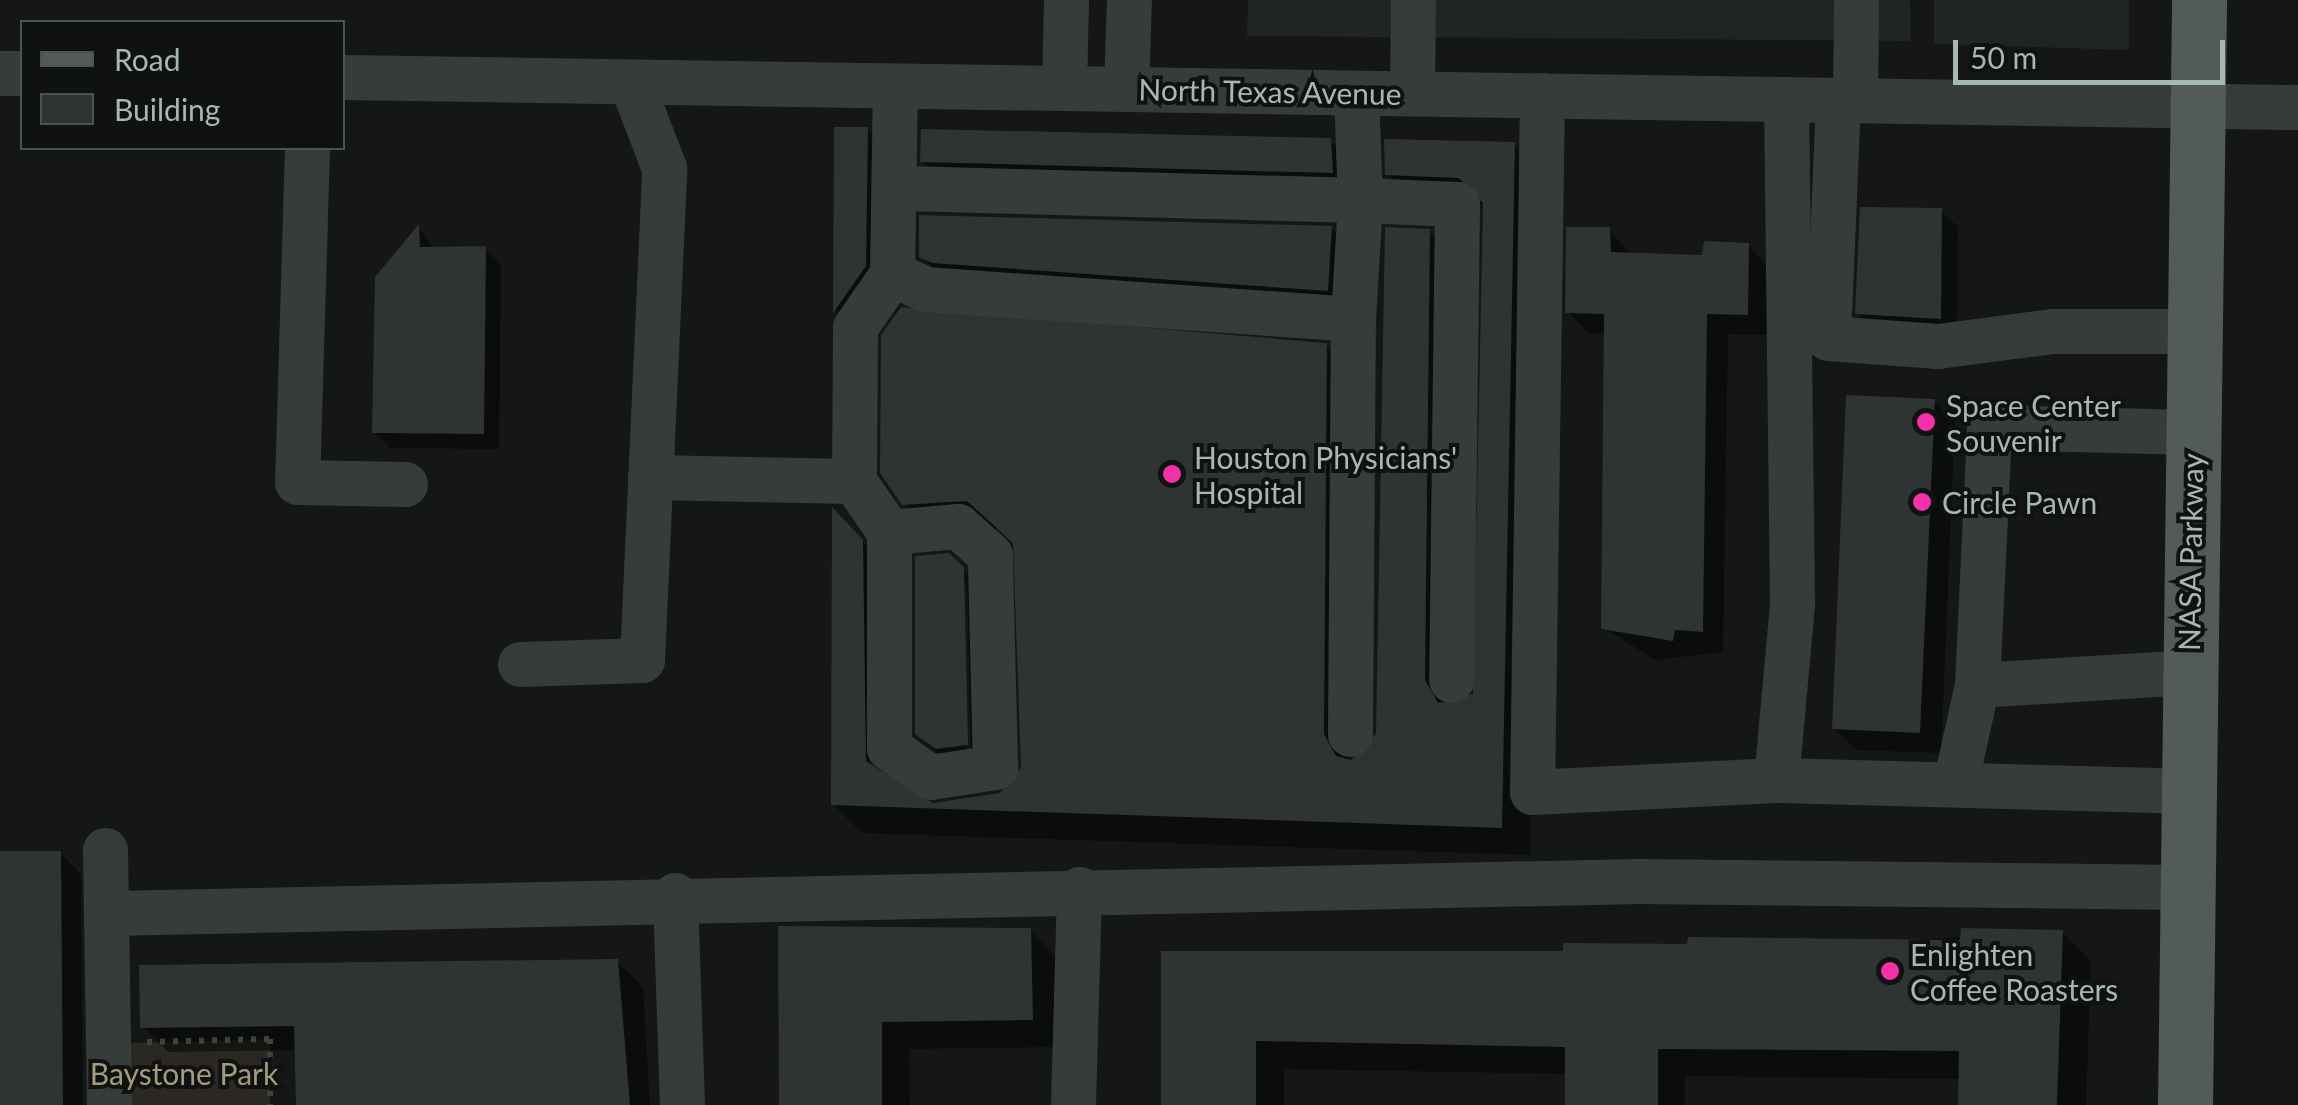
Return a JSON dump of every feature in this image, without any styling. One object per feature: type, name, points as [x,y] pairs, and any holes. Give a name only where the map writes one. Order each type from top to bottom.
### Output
[{"type":"main road","name":"NASA Parkway","points":[[2185,1105],[2185,790],[2198,0]]},
{"type":"street","points":[[1064,88],[1066,0]]},
{"type":"street","points":[[1126,89],[1129,0]]},
{"type":"street","points":[[1412,93],[1414,0]]},
{"type":"street","points":[[1856,0],[1828,338],[1938,346],[2052,331],[2194,331]]},
{"type":"street","name":"North Texas Avenue","points":[[345,77],[2298,106]]},
{"type":"street","points":[[520,664],[642,660],[664,168],[630,82]]},
{"type":"street","points":[[889,532],[958,526],[990,555],[995,768],[930,777],[889,748],[889,532],[854,481],[854,327],[892,274],[895,86]]},
{"type":"street","points":[[1350,734],[1353,319],[1360,200],[1356,93]]},
{"type":"street","points":[[1542,95],[1532,792],[1776,780],[2185,790]]},
{"type":"street","points":[[1776,780],[1792,604],[1786,99]]},
{"type":"street","points":[[307,150],[297,482],[405,484]]},
{"type":"street","points":[[894,188],[1458,204],[1451,680]]},
{"type":"street","points":[[892,274],[925,289],[1353,319]]},
{"type":"street","points":[[1955,784],[1977,685],[1990,427],[2192,432]]},
{"type":"street","points":[[650,477],[854,481]]},
{"type":"street","points":[[1977,685],[2188,672]]},
{"type":"street","points":[[105,850],[110,913],[109,1105]]},
{"type":"street","points":[[110,913],[675,896],[1639,881],[2186,887]]},
{"type":"street","points":[[1073,1105],[1079,889]]},
{"type":"street","points":[[675,896],[682,1105]]},
{"type":"path","points":[[130,1043],[270,1040],[270,1105]]},
{"type":"shaded area","points":[[1248,0],[1910,0],[1911,41],[1247,36]]},
{"type":"shaded area","points":[[1934,0],[2129,0],[2129,50],[1934,44]]},
{"type":"green space","name":"Baystone Park","points":[[270,1039],[270,1105],[131,1105],[130,1043]]},
{"type":"building","points":[[834,127],[868,127],[866,266],[833,313]]},
{"type":"building","points":[[921,129],[1331,138],[1333,173],[920,162]]},
{"type":"building","points":[[1384,139],[1515,142],[1502,828],[831,805],[832,507],[863,540],[866,761],[933,803],[1000,793],[1021,767],[1013,543],[967,501],[902,505],[880,473],[881,335],[901,307],[1327,343],[1324,734],[1336,756],[1351,760],[1376,734],[1385,227],[1430,229],[1425,680],[1438,703],[1473,694],[1483,203],[1459,178],[1385,175]]},
{"type":"building","points":[[1860,207],[1942,208],[1941,319],[1855,314]]},
{"type":"building","points":[[919,215],[1332,226],[1328,291],[932,263],[919,257]]},
{"type":"building","points":[[419,224],[420,247],[486,246],[484,434],[372,433],[375,277]]},
{"type":"building","points":[[1566,227],[1610,227],[1611,252],[1702,255],[1704,241],[1749,243],[1748,315],[1707,314],[1703,632],[1675,630],[1673,641],[1601,629],[1604,314],[1565,313]]},
{"type":"building","points":[[1846,395],[1935,399],[1920,733],[1832,729]]},
{"type":"building","points":[[949,553],[964,567],[968,745],[936,749],[915,734],[915,556]]},
{"type":"building","points":[[0,851],[61,851],[63,1105],[0,1105]]},
{"type":"building","points":[[778,926],[1031,928],[1033,1020],[882,1022],[882,1105],[779,1105]]},
{"type":"building","points":[[1961,928],[2063,930],[2057,1105],[1958,1105],[1959,1051],[1658,1049],[1658,1105],[1565,1105],[1565,1047],[1256,1041],[1256,1105],[1161,1105],[1161,951],[1563,951],[1563,943],[1687,944],[1688,937],[1960,940]]},
{"type":"building","points":[[618,959],[630,1105],[296,1105],[294,1026],[140,1028],[139,965]]},
{"type":"place","name":"Space Center Souvenir","points":[[1926,422]]},
{"type":"place","name":"Houston Physicians' Hospital","points":[[1172,474]]},
{"type":"place","name":"Circle Pawn","points":[[1922,502]]},
{"type":"place","name":"Enlighten Coffee Roasters","points":[[1890,971]]}]
